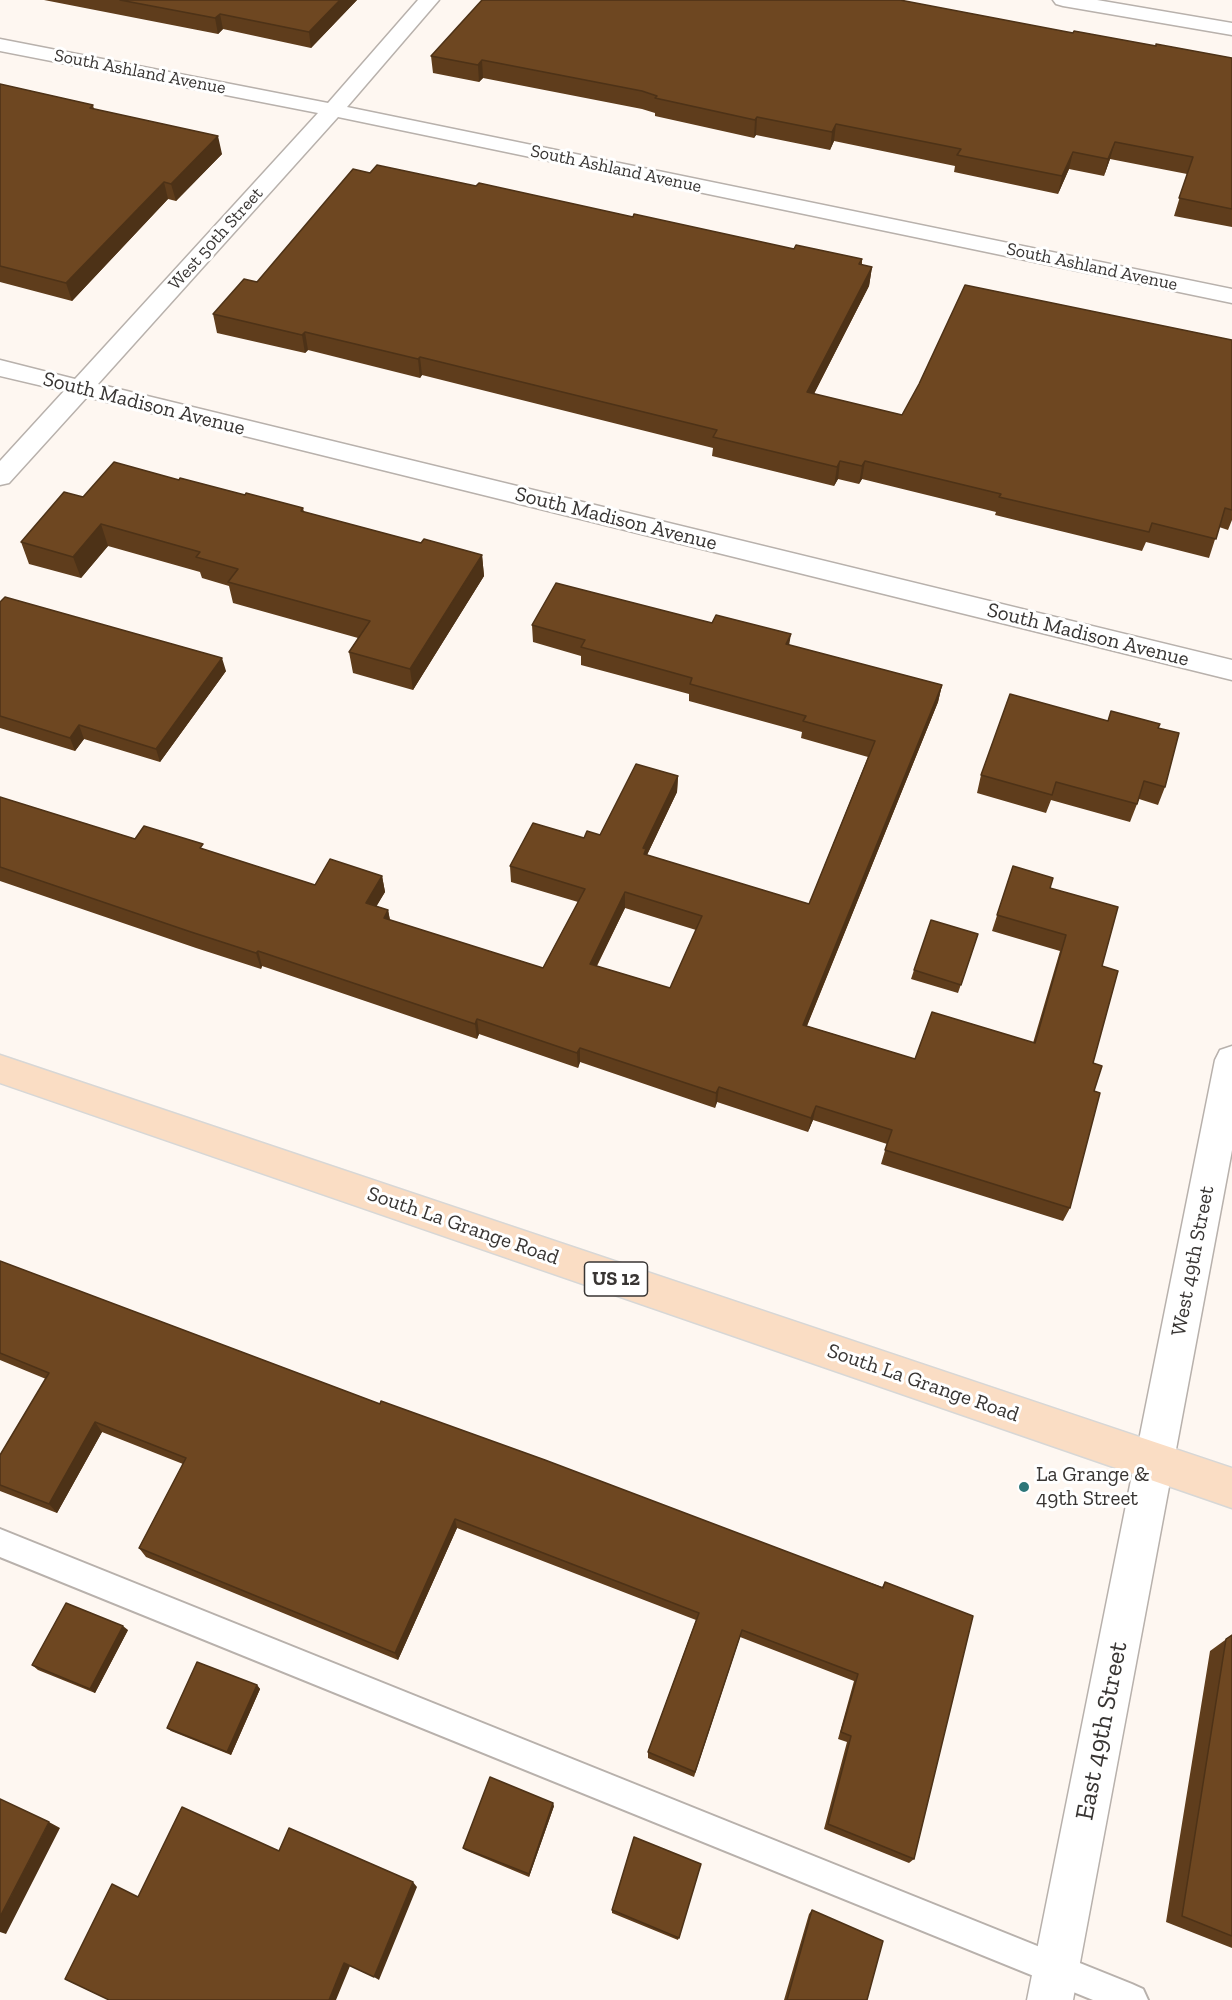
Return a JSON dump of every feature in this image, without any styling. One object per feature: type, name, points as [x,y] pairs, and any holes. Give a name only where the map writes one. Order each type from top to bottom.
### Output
[{"type":"main road","name":"South La Grange Road","points":[[0,1069],[1232,1488]]},
{"type":"street","name":"West 50th Street","points":[[0,477],[333,110],[429,0]]},
{"type":"street","points":[[1064,0],[1232,29]]},
{"type":"street","name":"South Ashland Avenue","points":[[0,45],[333,110],[1232,296]]},
{"type":"street","name":"South Madison Avenue","points":[[0,368],[1232,670]]},
{"type":"street","name":"West 49th Street","points":[[1154,1462],[1232,1060]]},
{"type":"street","name":"East 49th Street","points":[[1053,1984],[1154,1462]]},
{"type":"lane","points":[[0,1543],[1053,1984],[1132,2000]]},
{"type":"building","points":[[120,0],[340,0],[309,32],[220,14],[215,18]]},
{"type":"building","points":[[482,0],[900,0],[1073,33],[1074,31],[1232,58],[1232,209],[1179,198],[1193,157],[1115,142],[1108,159],[1073,152],[1062,176],[957,155],[961,149],[836,124],[832,132],[757,117],[755,120],[655,98],[657,96],[642,91],[482,60],[478,65],[431,56]]},
{"type":"building","points":[[0,84],[93,105],[90,108],[218,136],[171,184],[164,182],[66,283],[0,266]]},
{"type":"building","points":[[377,165],[476,186],[479,183],[633,217],[634,214],[794,249],[796,245],[862,259],[859,264],[872,267],[807,392],[902,415],[965,285],[1232,340],[1232,510],[1225,508],[1216,539],[1152,523],[1149,532],[999,497],[1001,494],[865,461],[862,466],[840,461],[837,467],[713,437],[717,430],[420,357],[418,359],[305,332],[302,335],[213,314],[244,279],[257,282],[353,169],[370,173]]},
{"type":"building","points":[[114,462],[179,480],[180,478],[303,508],[301,511],[421,543],[424,539],[482,555],[410,669],[349,652],[370,621],[228,582],[238,569],[196,557],[200,552],[101,524],[73,557],[21,542],[64,492],[83,497]]},
{"type":"building","points":[[556,583],[712,623],[716,615],[791,634],[786,644],[942,685],[803,1025],[915,1059],[932,1012],[1035,1043],[1066,935],[997,915],[1013,866],[1053,878],[1050,888],[1118,907],[1102,966],[1118,971],[1093,1063],[1102,1066],[1094,1091],[1100,1093],[1070,1208],[885,1150],[892,1130],[816,1106],[811,1118],[719,1087],[716,1093],[580,1048],[577,1053],[477,1019],[475,1024],[0,867],[0,797],[135,839],[144,826],[203,844],[200,848],[315,885],[330,859],[382,876],[366,903],[388,910],[384,918],[543,968],[585,889],[510,866],[533,823],[584,838],[587,831],[600,835],[636,764],[678,776],[643,848],[646,849],[644,854],[809,904],[875,741],[803,721],[806,716],[690,684],[692,678],[581,647],[585,640],[532,625]],"holes":[[[625,892],[702,916],[670,988],[590,964]]]},
{"type":"building","points":[[5,597],[222,658],[156,749],[79,725],[70,738],[0,716],[0,602]]},
{"type":"building","points":[[1010,694],[1108,721],[1111,711],[1160,724],[1158,728],[1179,733],[1165,787],[1144,781],[1137,804],[1056,782],[1052,795],[981,775]]},
{"type":"building","points":[[931,920],[978,934],[961,985],[914,970]]},
{"type":"building","points":[[0,1261],[380,1404],[381,1401],[545,1460],[883,1588],[885,1582],[973,1616],[914,1859],[828,1824],[851,1736],[841,1732],[858,1674],[742,1630],[695,1772],[648,1752],[699,1613],[455,1519],[395,1653],[139,1548],[186,1458],[95,1422],[49,1504],[0,1485],[0,1455],[49,1373],[0,1353]]},
{"type":"building","points":[[66,1603],[123,1626],[90,1689],[32,1665]]},
{"type":"building","points":[[1232,1635],[1232,1936],[1182,1916],[1226,1639]]},
{"type":"building","points":[[197,1662],[257,1685],[227,1752],[167,1728]]},
{"type":"building","points":[[490,1777],[553,1803],[529,1874],[463,1848]]},
{"type":"building","points":[[0,1799],[49,1822],[0,1917]]},
{"type":"building","points":[[182,1807],[279,1851],[289,1828],[413,1882],[374,1977],[344,1963],[329,2000],[109,2000],[65,1979],[112,1884],[138,1897]]},
{"type":"building","points":[[634,1837],[701,1864],[679,1938],[612,1910]]},
{"type":"building","points":[[812,1910],[883,1941],[867,2000],[787,2000]]},
{"type":"place","name":"La Grange & 49th Street","points":[[1024,1487]]}]
